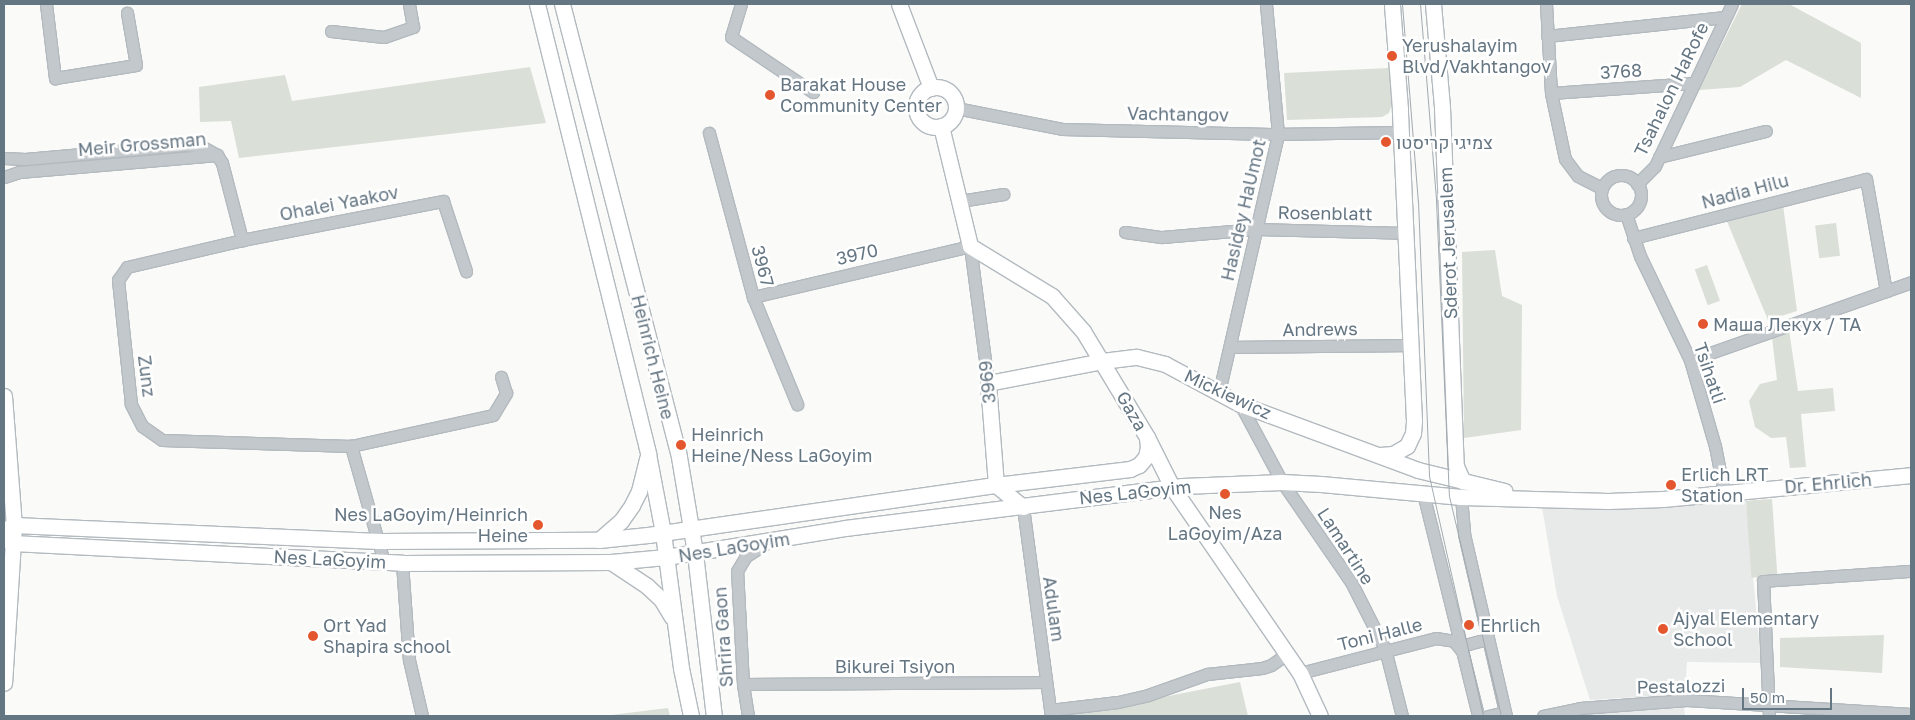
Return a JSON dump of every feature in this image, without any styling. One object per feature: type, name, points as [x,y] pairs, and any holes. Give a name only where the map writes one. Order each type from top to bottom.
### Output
[{"type":"street","points":[[46,4],[55,78],[136,65],[127,13]]},
{"type":"street","points":[[331,31],[384,37],[413,27],[409,4]]},
{"type":"street","name":"Heinrich Heine","points":[[537,4],[648,454],[663,533],[674,621],[691,716]]},
{"type":"street","name":"Heinrich Heine","points":[[562,4],[678,451],[692,528],[714,716]]},
{"type":"street","points":[[741,4],[731,36],[813,92]]},
{"type":"street","points":[[899,4],[931,88]]},
{"type":"street","name":"Hasidey HaUmot","points":[[1219,392],[1231,347],[1278,134],[1266,4]]},
{"type":"street","points":[[1380,455],[1393,454],[1403,450],[1411,441],[1413,433],[1401,132],[1392,4]]},
{"type":"street","name":"Sderot Jerusalem","points":[[1433,4],[1442,107],[1456,466],[1462,489],[1464,534],[1505,714]]},
{"type":"street","points":[[1546,4],[1551,93],[1565,159],[1578,176],[1602,188]]},
{"type":"street","name":"Tsahalon HaRofe","points":[[1637,184],[1650,172],[1659,157],[1732,4]]},
{"type":"street","points":[[1547,36],[1725,17]]},
{"type":"street","name":"3768","points":[[1551,93],[1694,83]]},
{"type":"street","points":[[937,87],[948,91],[955,101],[956,108],[952,119],[941,126],[929,125],[923,122],[917,112],[918,99],[921,94],[937,87]]},
{"type":"street","name":"Vachtangov","points":[[956,108],[1062,130],[1278,134],[1401,132]]},
{"type":"street","points":[[941,126],[970,246]]},
{"type":"street","points":[[1659,157],[1766,131]]},
{"type":"street","name":"3967","points":[[709,133],[752,297],[796,404]]},
{"type":"street","name":"Meir Grossman","points":[[4,158],[25,159],[184,145],[201,146],[217,155]]},
{"type":"street","points":[[217,155],[222,163],[242,240]]},
{"type":"street","name":"Meir Grossman","points":[[4,177],[19,172],[217,155]]},
{"type":"street","points":[[1622,176],[1628,177],[1637,184],[1640,190],[1639,202],[1632,212],[1613,214],[1604,206],[1602,188],[1610,179],[1622,176]]},
{"type":"street","name":"Nadia Hilu","points":[[1633,238],[1866,179],[1886,291]]},
{"type":"street","points":[[960,201],[1003,194]]},
{"type":"street","name":"Ohalei Yaakov","points":[[242,240],[443,202],[466,271]]},
{"type":"street","name":"Tsihatli","points":[[1626,214],[1633,238],[1690,360],[1716,446],[1724,492]]},
{"type":"street","name":"Rosenblatt","points":[[1125,232],[1162,237],[1256,229],[1404,233]]},
{"type":"street","name":"Zunz","points":[[242,240],[126,267],[118,280],[131,404],[142,426],[162,440],[351,446],[493,416],[506,393],[501,376]]},
{"type":"street","name":"3970","points":[[752,297],[970,246]]},
{"type":"street","name":"Gaza","points":[[970,246],[1052,296],[1071,315],[1102,360],[1147,437],[1172,487],[1300,673],[1320,716]]},
{"type":"street","name":"3969","points":[[970,246],[988,383],[996,485]]},
{"type":"street","points":[[1690,360],[1911,282]]},
{"type":"street","name":"Andrews","points":[[1231,347],[1410,345]]},
{"type":"street","name":"Mickiewicz","points":[[988,383],[1102,360],[1137,357],[1154,360],[1240,404],[1380,455],[1462,489]]},
{"type":"street","points":[[4,396],[11,491],[8,540],[11,565],[4,683]]},
{"type":"street","name":"Lamartine","points":[[1240,404],[1282,482],[1351,582],[1385,649],[1402,716]]},
{"type":"street","name":"Nes LaGoyim","points":[[9,528],[32,526],[379,542],[599,540],[663,533],[996,485],[1135,468],[1146,457],[1147,437]]},
{"type":"street","points":[[351,446],[384,562]]},
{"type":"street","points":[[599,540],[621,521],[632,505],[639,491],[648,454]]},
{"type":"street","name":"Dr. Ehrlich","points":[[1462,489],[1536,498],[1618,501],[1911,475]]},
{"type":"street","name":"Nes LaGoyim","points":[[8,540],[36,544],[402,563],[611,562],[695,553],[854,527],[1172,487],[1282,482],[1371,487],[1423,493],[1462,489]]},
{"type":"street","points":[[996,485],[1023,507]]},
{"type":"street","points":[[11,491],[22,515],[32,526]]},
{"type":"street","points":[[1423,493],[1478,716]]},
{"type":"street","name":"Adulam","points":[[1023,507],[1051,713]]},
{"type":"street","name":"Shrira Gaon","points":[[748,716],[744,684],[737,571],[746,556],[771,541]]},
{"type":"street","points":[[11,565],[36,544]]},
{"type":"street","points":[[611,562],[653,591],[667,607],[674,621]]},
{"type":"street","points":[[402,563],[409,660],[422,716]]},
{"type":"street","points":[[1769,711],[1763,581],[1911,571]]},
{"type":"street","name":"Toni Halle","points":[[1300,673],[1385,649],[1443,637],[1454,641],[1462,650]]},
{"type":"street","points":[[1462,650],[1488,639]]},
{"type":"street","points":[[1051,713],[1148,696],[1207,674],[1262,668],[1287,654]]},
{"type":"street","name":"Bikurei Tsiyon","points":[[744,684],[1046,682]]},
{"type":"street","name":"Pestalozzi","points":[[1543,716],[1580,708],[1687,700],[1769,711],[1911,714]]},
{"type":"street","points":[[1488,716],[1505,714]]},
{"type":"shaded area","points":[[1742,4],[1789,4],[1861,43],[1861,98],[1786,60],[1740,87],[1699,90]]},
{"type":"shaded area","points":[[530,67],[546,123],[239,158],[231,121],[200,122],[199,87],[285,75],[292,101]]},
{"type":"shaded area","points":[[1389,68],[1392,104],[1389,113],[1382,117],[1287,120],[1284,73]]},
{"type":"shaded area","points":[[1783,205],[1797,311],[1768,320],[1726,219]]},
{"type":"shaded area","points":[[1836,223],[1840,256],[1819,258],[1815,226]]},
{"type":"shaded area","points":[[1495,250],[1502,296],[1522,305],[1521,430],[1464,438],[1462,252]]},
{"type":"shaded area","points":[[1707,265],[1720,301],[1708,305],[1695,269]]},
{"type":"shaded area","points":[[1789,330],[1798,391],[1833,388],[1835,411],[1801,414],[1806,467],[1790,468],[1786,437],[1771,438],[1755,427],[1749,401],[1760,384],[1777,380],[1772,337]]},
{"type":"shaded area","points":[[1772,499],[1777,576],[1751,578],[1746,501]]},
{"type":"shaded area","name":"Ajyal Elementary School","points":[[1746,501],[1761,663],[1687,662],[1685,694],[1590,700],[1557,596],[1542,507],[1631,509]]},
{"type":"shaded area","points":[[1884,635],[1882,673],[1780,667],[1780,638]]},
{"type":"shaded area","points":[[1240,682],[1248,716],[1066,716]]},
{"type":"shaded area","points":[[668,708],[670,716],[611,716],[611,715]]},
{"type":"shaded area","points":[[1684,708],[1685,716],[1590,716],[1589,713]]},
{"type":"tram line","points":[[1402,4],[1418,201],[1429,476],[1483,716]]},
{"type":"tram line","points":[[1420,4],[1436,200],[1449,496],[1501,716]]},
{"type":"place","name":"Yerushalayim Blvd/Vakhtangov","points":[[1392,56]]},
{"type":"place","name":"Barakat House Community Center","points":[[770,95]]},
{"type":"place","name":"צמיגי קריסטו","points":[[1386,142]]},
{"type":"place","name":"Маша Лекух / ТА","points":[[1703,324]]},
{"type":"place","name":"Heinrich Heine/Ness LaGoyim","points":[[681,445]]},
{"type":"place","name":"Erlich LRT Station","points":[[1671,485]]},
{"type":"place","name":"Nes LaGoyim/Aza","points":[[1225,494]]},
{"type":"place","name":"Nes LaGoyim/Heinrich Heine","points":[[538,525]]},
{"type":"place","name":"Ehrlich","points":[[1469,625]]},
{"type":"place","name":"Ajyal Elementary School","points":[[1663,629]]},
{"type":"place","name":"Ort Yad Shapira school","points":[[313,636]]}]
